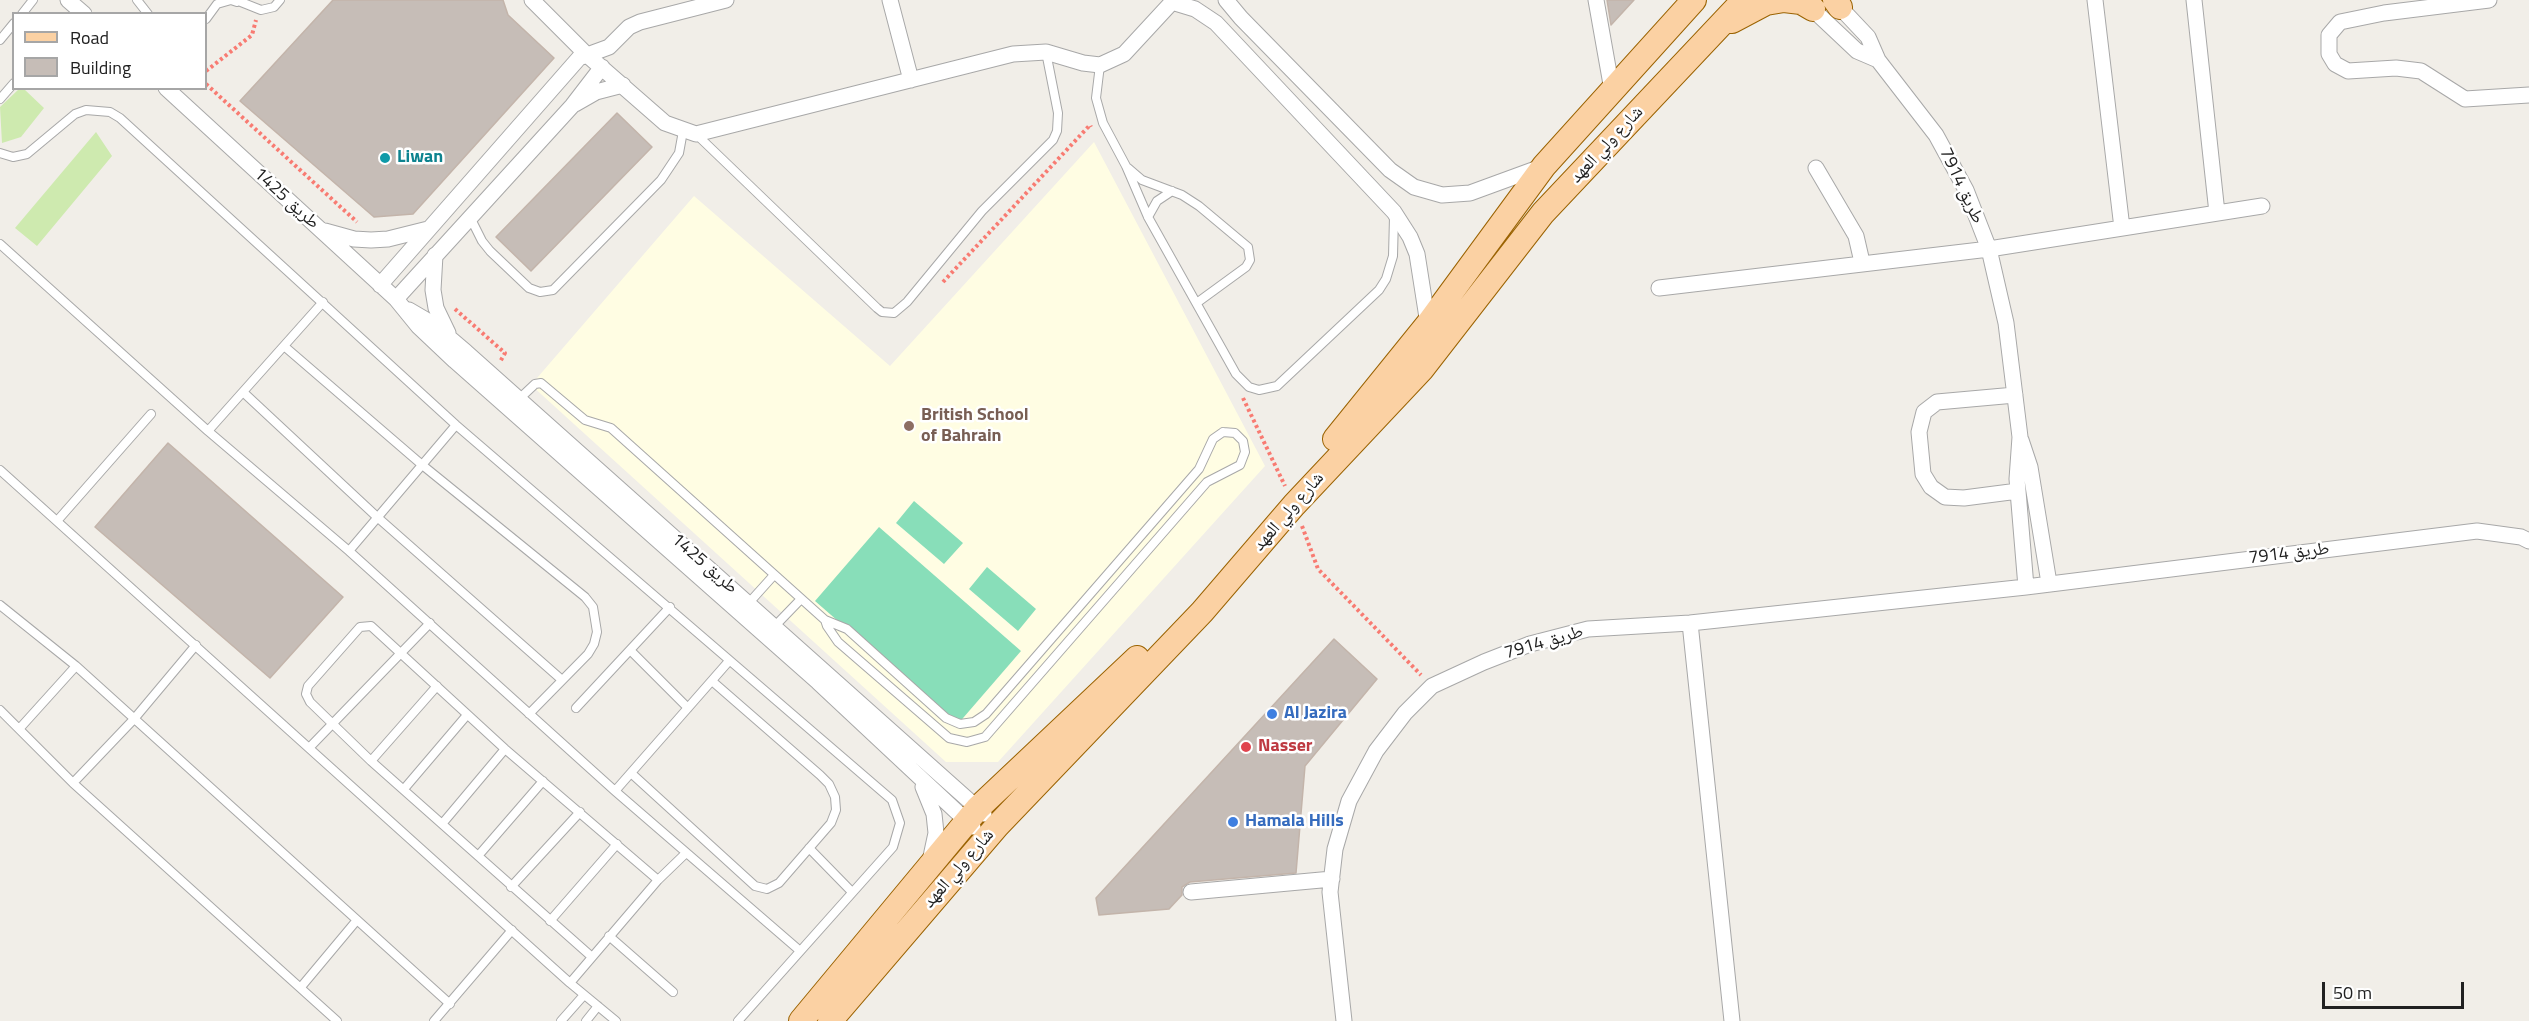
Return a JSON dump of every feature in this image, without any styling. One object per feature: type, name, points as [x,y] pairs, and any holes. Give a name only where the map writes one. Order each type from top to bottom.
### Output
[{"type":"main road","name":"شارع ولي العهد","points":[[830,1021],[991,832],[1202,612],[1324,462],[1544,166],[1694,0]]},
{"type":"main road","name":"شارع ولي العهد","points":[[1324,462],[1422,369],[1543,213],[1744,0]]},
{"type":"main road","points":[[1719,27],[1766,3],[1784,0],[1825,3]]},
{"type":"main road","name":"شارع ولي العهد","points":[[801,1021],[972,815],[1196,601],[1292,500]]},
{"type":"street","points":[[68,0],[82,12]]},
{"type":"street","points":[[532,0],[586,54],[665,123],[689,132],[1013,54],[1046,52],[1083,63],[1100,65],[1124,54],[1173,1],[1196,9],[1216,23],[1394,212],[1410,237],[1417,254],[1428,324]]},
{"type":"street","points":[[380,285],[430,225],[579,58],[609,47],[629,27],[640,22],[726,0]]},
{"type":"street","points":[[890,0],[910,80]]},
{"type":"street","points":[[1215,0],[1240,18]]},
{"type":"street","points":[[1226,0],[1240,18],[1390,170],[1414,187],[1442,195],[1470,193],[1544,166]]},
{"type":"street","points":[[1596,0],[1612,90]]},
{"type":"street","points":[[2095,0],[2122,228]]},
{"type":"street","points":[[2194,0],[2217,213]]},
{"type":"street","points":[[2489,0],[2384,13],[2340,22],[2329,35],[2329,54],[2336,64],[2348,71],[2396,68],[2421,71],[2465,99],[2529,95]]},
{"type":"street","name":"طريق 7914","points":[[1825,3],[1857,51],[1878,60]]},
{"type":"street","name":"طريق 7914","points":[[1825,3],[1868,37],[1878,60],[1918,109],[1941,144],[1966,190],[1989,249],[2006,322],[2020,437],[2018,491],[2026,587]]},
{"type":"street","points":[[401,304],[436,254],[572,106],[602,68]]},
{"type":"street","points":[[572,106],[596,92],[623,85]]},
{"type":"street","name":"طريق 1425","points":[[168,90],[401,304],[418,326],[455,361],[744,608],[991,832]]},
{"type":"street","points":[[1816,168],[1856,236],[1861,249],[1862,262]]},
{"type":"street","points":[[1372,188],[1390,170]]},
{"type":"street","points":[[1659,288],[1862,262],[1989,249],[2262,206]]},
{"type":"street","points":[[320,230],[336,236],[371,240],[388,239],[430,225]]},
{"type":"street","points":[[430,225],[451,238]]},
{"type":"street","points":[[436,254],[433,272],[435,299],[443,325],[453,341]]},
{"type":"street","name":"طريق 1425","points":[[401,304],[425,318],[453,341],[744,608]]},
{"type":"street","points":[[2015,395],[1937,402],[1924,412],[1919,432],[1923,474],[1930,488],[1946,497],[1964,498],[2018,491]]},
{"type":"street","name":"طريق 7914","points":[[2020,437],[2030,467],[2049,583]]},
{"type":"street","name":"طريق 7914","points":[[1344,1021],[1330,892],[1335,849],[1349,801],[1376,751],[1405,713],[1432,686],[1458,672],[1530,644],[1579,632],[2026,587],[2476,531],[2521,537],[2529,541]]},
{"type":"street","points":[[1690,622],[1732,1021]]},
{"type":"street","name":"طريق 1425","points":[[770,631],[918,779],[972,815]]},
{"type":"street","points":[[918,779],[928,795],[936,833],[927,869]]},
{"type":"street","points":[[1191,892],[1332,879]]},
{"type":"lane","points":[[24,12],[33,0]]},
{"type":"lane","points":[[137,0],[146,12]]},
{"type":"lane","points":[[207,18],[217,4],[231,0],[254,10],[267,10],[280,0]]},
{"type":"lane","points":[[0,40],[12,25]]},
{"type":"lane","points":[[470,217],[482,241],[529,288],[540,292],[553,290],[661,180],[679,153],[689,132],[877,308],[882,312],[894,313],[907,302],[982,211],[1053,140],[1057,131],[1058,114],[1046,52]]},
{"type":"lane","points":[[1100,65],[1096,85],[1099,111],[1148,217],[1241,381],[1258,390],[1277,386],[1379,291],[1386,279],[1393,256],[1394,212]]},
{"type":"lane","points":[[0,99],[12,85]]},
{"type":"lane","points":[[0,153],[13,157],[27,154],[75,114],[86,110],[110,112],[120,118],[456,425],[892,800],[898,811],[898,836],[893,847],[738,1021]]},
{"type":"lane","points":[[1126,166],[1142,180],[1172,191],[1199,206],[1250,251],[1250,260],[1246,267],[1198,302]]},
{"type":"lane","points":[[1148,217],[1156,201],[1172,191]]},
{"type":"lane","points":[[0,244],[208,431],[350,551],[615,791],[799,950]]},
{"type":"lane","points":[[208,431],[323,302]]},
{"type":"lane","points":[[284,346],[421,464],[585,597],[592,607],[597,632],[594,644],[529,714]]},
{"type":"lane","points":[[518,400],[535,384],[541,382],[585,420],[611,428],[825,620],[838,642],[940,732],[958,741],[976,740],[992,731],[1207,482],[1212,467],[1210,445],[1218,434],[1229,432],[1243,441],[1245,452],[1240,465],[1230,473],[1212,467]]},
{"type":"lane","points":[[243,392],[376,516],[562,680]]},
{"type":"lane","points":[[57,521],[151,414]]},
{"type":"lane","points":[[350,551],[376,516],[456,425]]},
{"type":"lane","points":[[825,620],[848,629],[946,718],[960,724],[975,722],[986,714],[1212,467]]},
{"type":"lane","points":[[0,470],[570,983],[616,1021]]},
{"type":"lane","points":[[744,608],[774,575]]},
{"type":"lane","points":[[770,631],[801,599]]},
{"type":"lane","points":[[0,605],[76,666],[450,1004]]},
{"type":"lane","points":[[576,708],[670,608]]},
{"type":"lane","points":[[310,747],[430,623]]},
{"type":"lane","points":[[592,957],[371,761],[310,702],[306,690],[360,627],[371,626],[505,749],[658,880]]},
{"type":"lane","points":[[73,783],[134,719],[196,645]]},
{"type":"lane","points":[[630,650],[688,708]]},
{"type":"lane","points":[[615,791],[729,661]]},
{"type":"lane","points":[[20,728],[76,666]]},
{"type":"lane","points":[[631,773],[761,889],[774,888],[779,884],[831,822],[836,810],[835,796],[830,784],[712,681]]},
{"type":"lane","points":[[371,761],[437,686]]},
{"type":"lane","points":[[0,711],[20,728],[73,783],[337,1021]]},
{"type":"lane","points":[[404,789],[467,715]]},
{"type":"lane","points":[[442,824],[505,749]]},
{"type":"lane","points":[[478,856],[543,781]]},
{"type":"lane","points":[[511,887],[580,812]]},
{"type":"lane","points":[[550,921],[617,844]]},
{"type":"lane","points":[[809,848],[852,892]]},
{"type":"lane","points":[[570,983],[658,880],[686,853]]},
{"type":"lane","points":[[301,987],[357,920]]},
{"type":"lane","points":[[434,1021],[512,930]]},
{"type":"lane","points":[[609,936],[673,992]]},
{"type":"lane","points":[[561,1021],[584,995]]},
{"type":"lane","points":[[586,1021],[598,1006]]},
{"type":"path","points":[[207,70],[252,35],[256,18],[254,10]]},
{"type":"path","points":[[940,285],[1090,125],[1095,135]]},
{"type":"path","points":[[1238,387],[1292,500],[1318,569],[1432,686]]},
{"type":"shaded area","name":"British School of Bahrain","points":[[1094,142],[1265,466],[998,762],[946,762],[531,385],[694,196],[890,366]]},
{"type":"green space","points":[[18,90],[25,90],[44,108],[21,137],[2,143],[0,107]]},
{"type":"green space","points":[[96,132],[112,156],[37,246],[15,228]]},
{"type":"green space","points":[[914,501],[963,543],[944,564],[896,523]]},
{"type":"green space","points":[[879,527],[1021,651],[957,725],[815,601]]},
{"type":"green space","points":[[987,567],[1036,609],[1018,631],[969,589]]},
{"type":"building","name":"Liwan","points":[[333,0],[503,0],[508,15],[554,58],[413,214],[374,217],[240,101]]},
{"type":"building","points":[[1607,0],[1634,0],[1611,25]]},
{"type":"building","points":[[617,113],[652,147],[531,271],[496,237]]},
{"type":"building","points":[[168,443],[343,597],[270,678],[95,527]]},
{"type":"building","name":"Hamala Hills","points":[[1334,639],[1377,679],[1305,766],[1296,873],[1190,882],[1182,887],[1182,895],[1169,909],[1099,915],[1096,898]]},
{"type":"place","name":"Liwan","points":[[385,158]]},
{"type":"place","name":"British School of Bahrain","points":[[909,426]]},
{"type":"place","name":"Al Jazira","points":[[1272,714]]},
{"type":"place","name":"Nasser","points":[[1246,747]]},
{"type":"place","name":"Hamala Hills","points":[[1233,822]]}]
